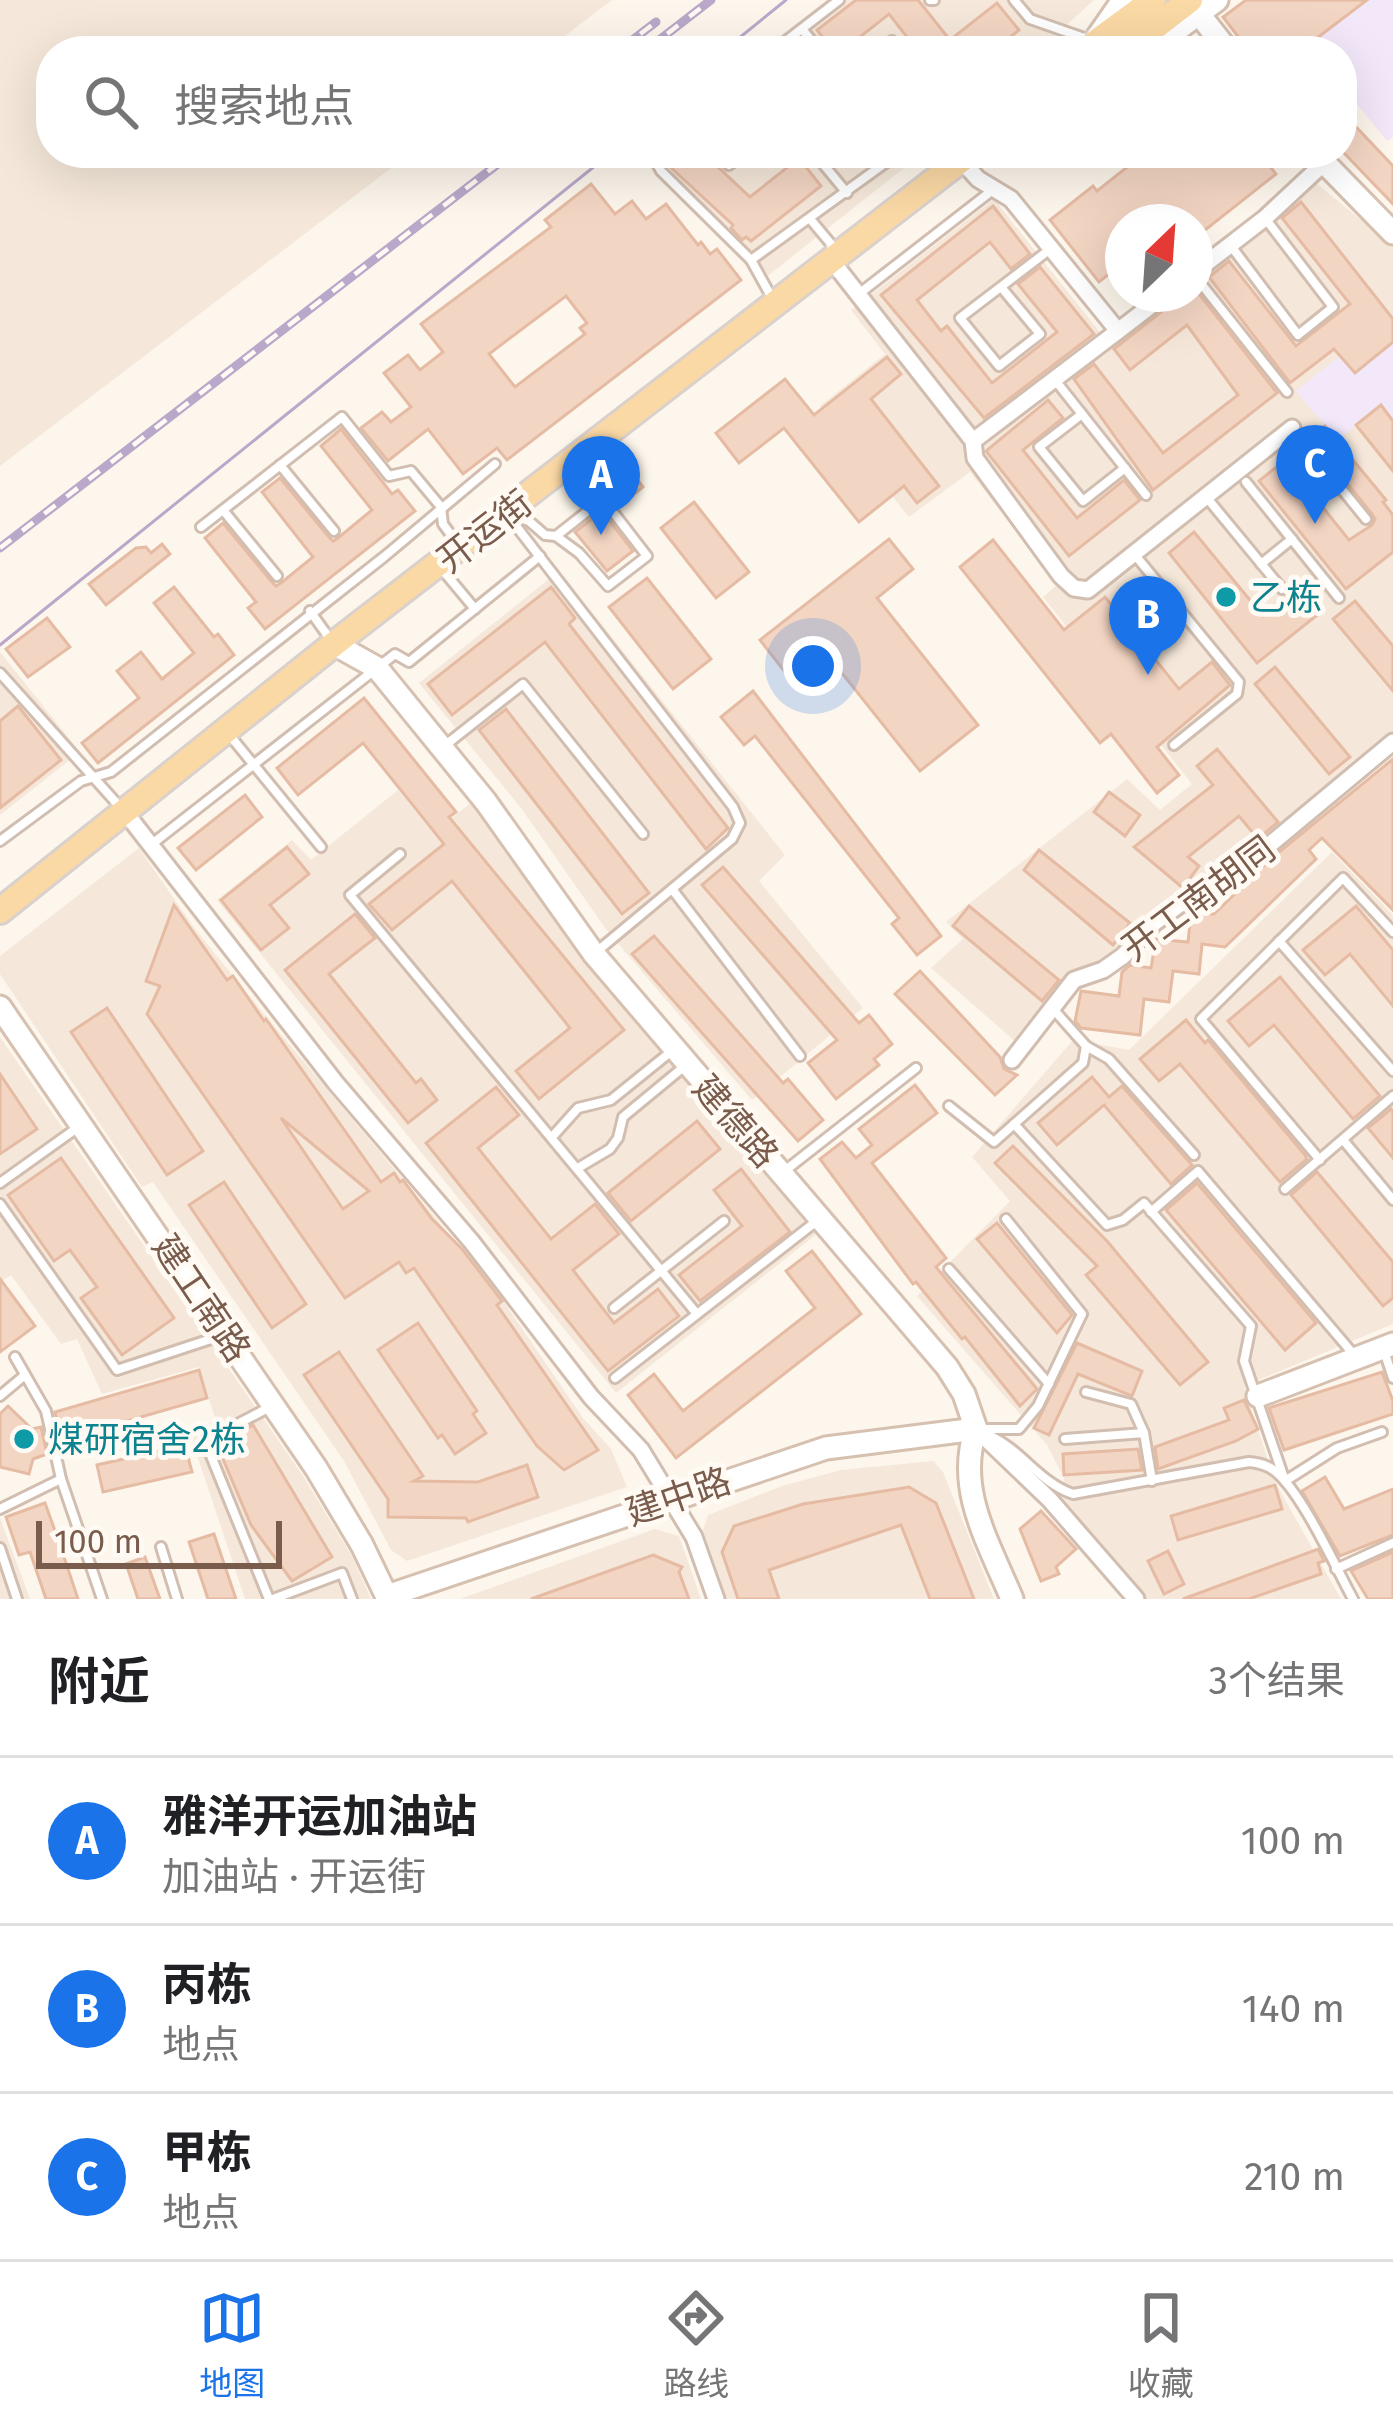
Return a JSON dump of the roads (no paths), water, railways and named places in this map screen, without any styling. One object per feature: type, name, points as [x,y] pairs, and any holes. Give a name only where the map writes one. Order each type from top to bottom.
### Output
[{"type":"main road","points":[[1103,36],[1153,0]]},
{"type":"main road","points":[[1148,36],[1195,7]]},
{"type":"main road","name":"开运街","points":[[0,910],[334,644],[832,261],[942,168]]},
{"type":"street","points":[[1096,36],[1123,0]]},
{"type":"street","points":[[1166,36],[1195,7],[1217,0]]},
{"type":"street","points":[[1195,7],[1217,36]]},
{"type":"street","points":[[964,168],[1011,199],[1118,331]]},
{"type":"street","points":[[1213,260],[1265,218],[1310,168]]},
{"type":"street","points":[[1329,168],[1393,233]]},
{"type":"street","points":[[832,261],[973,441],[975,458],[1061,576],[1075,588],[1088,590],[1292,428]]},
{"type":"street","points":[[973,441],[1143,312]]},
{"type":"street","name":"建德路","points":[[334,644],[377,668],[594,954],[947,1367],[964,1394],[976,1429],[1050,1500],[1136,1599]]},
{"type":"street","name":"开工南胡同","points":[[1012,1060],[1074,980],[1113,963],[1179,905],[1219,887],[1393,742]]},
{"type":"street","points":[[125,812],[335,1082],[471,1241],[591,1397],[640,1450],[694,1537],[716,1599]]},
{"type":"street","name":"建工南路","points":[[0,1006],[274,1405],[362,1545],[383,1598]]},
{"type":"street","points":[[1258,1396],[1388,1346]]},
{"type":"street","points":[[976,1429],[968,1454],[970,1496],[1012,1599]]},
{"type":"street","name":"建中路","points":[[383,1598],[826,1448],[976,1429]]},
{"type":"lane","points":[[792,36],[839,0]]},
{"type":"lane","points":[[1014,0],[1030,19],[1067,36]]},
{"type":"lane","points":[[802,28],[808,36]]},
{"type":"lane","points":[[659,168],[751,260],[776,304]]},
{"type":"lane","points":[[826,168],[847,193]]},
{"type":"lane","points":[[751,260],[880,168]]},
{"type":"lane","points":[[859,294],[994,189]]},
{"type":"lane","points":[[1231,245],[1298,334],[1333,307],[1265,218]]},
{"type":"lane","points":[[811,220],[831,244],[832,261]]},
{"type":"lane","points":[[1000,287],[1040,334],[999,366],[960,319],[1000,287],[1050,249]]},
{"type":"lane","points":[[1213,297],[1287,392]]},
{"type":"lane","points":[[1054,379],[1146,495]]},
{"type":"lane","points":[[1082,414],[1039,447],[1083,501],[1125,468]]},
{"type":"lane","points":[[201,527],[342,417],[389,476],[410,471],[441,507],[442,524],[461,548]]},
{"type":"lane","points":[[1292,428],[1366,519]]},
{"type":"lane","points":[[506,513],[529,521],[545,535],[556,536],[579,553],[608,586],[621,576],[646,556],[572,462]]},
{"type":"lane","points":[[0,842],[81,781],[111,772],[495,464]]},
{"type":"lane","points":[[280,465],[334,531]]},
{"type":"lane","points":[[1246,482],[1339,598]]},
{"type":"lane","points":[[1206,497],[1282,589]]},
{"type":"lane","points":[[556,536],[603,499]]},
{"type":"lane","points":[[223,510],[277,577]]},
{"type":"lane","points":[[506,513],[733,807],[740,824],[732,839],[594,954]]},
{"type":"lane","points":[[1261,564],[1292,539]]},
{"type":"lane","points":[[1134,554],[1240,682],[1237,694],[1174,745]]},
{"type":"lane","points":[[151,845],[395,654],[410,662],[540,556]]},
{"type":"lane","points":[[439,566],[475,609]]},
{"type":"lane","points":[[310,611],[334,644]]},
{"type":"lane","points":[[0,673],[125,812]]},
{"type":"lane","points":[[442,748],[524,684],[643,834]]},
{"type":"lane","points":[[227,732],[321,847]]},
{"type":"lane","points":[[400,854],[350,895],[697,1314]]},
{"type":"lane","points":[[1320,1160],[1201,1019],[1343,878],[1393,932]]},
{"type":"lane","points":[[672,889],[800,1056]]},
{"type":"lane","points":[[1280,941],[1393,1071]]},
{"type":"lane","points":[[1054,1010],[1085,1046],[1109,1059],[1193,1155]]},
{"type":"lane","points":[[949,1106],[994,1142],[1083,1064],[1085,1046]]},
{"type":"lane","points":[[552,1137],[578,1108],[611,1100],[681,1056]]},
{"type":"lane","points":[[578,1168],[610,1149],[623,1117],[681,1056]]},
{"type":"lane","points":[[781,1174],[916,1068]]},
{"type":"lane","points":[[1285,1190],[1393,1096]]},
{"type":"lane","points":[[1014,1124],[1107,1226],[1144,1203],[1251,1326],[1244,1361],[1285,1481],[1353,1599]]},
{"type":"lane","points":[[0,1183],[82,1125]]},
{"type":"lane","points":[[1343,1141],[1393,1199]]},
{"type":"lane","points":[[1151,1212],[1198,1172],[1355,1356]]},
{"type":"lane","points":[[0,1204],[117,1370],[227,1334]]},
{"type":"lane","points":[[615,1378],[819,1219]]},
{"type":"lane","points":[[976,1429],[1019,1429],[1038,1406],[1082,1314],[1006,1220]]},
{"type":"lane","points":[[614,1308],[724,1221]]},
{"type":"lane","points":[[949,1269],[1049,1384]]},
{"type":"lane","points":[[1388,1346],[1393,1378]]},
{"type":"lane","points":[[15,1357],[46,1411],[61,1479],[102,1599]]},
{"type":"lane","points":[[0,1396],[25,1375]]},
{"type":"lane","points":[[1086,1392],[1131,1404],[1144,1433],[1152,1481]]},
{"type":"lane","points":[[274,1405],[205,1441],[271,1599],[342,1573],[352,1599]]},
{"type":"lane","points":[[976,1429],[1005,1443],[1050,1485],[1073,1494],[1249,1462],[1263,1464],[1285,1481]]},
{"type":"lane","points":[[1285,1481],[1337,1448],[1382,1432]]},
{"type":"lane","points":[[1065,1439],[1144,1433]]},
{"type":"lane","points":[[0,1509],[61,1479]]},
{"type":"lane","points":[[1336,1569],[1393,1543]]},
{"type":"lane","points":[[161,1547],[177,1599]]},
{"type":"lane","points":[[0,1549],[17,1599]]},
{"type":"tram line","points":[[742,36],[786,0]]},
{"type":"tram line","points":[[0,645],[592,168]]},
{"type":"railway","points":[[664,36],[711,0]]},
{"type":"railway","points":[[638,36],[656,22]]},
{"type":"railway","points":[[0,548],[493,168]]},
{"type":"place","name":"甲栋","points":[[1315,524]]},
{"type":"place","name":"雅洋开运加油站","points":[[601,535]]},
{"type":"place","name":"乙栋","points":[[1226,597]]},
{"type":"place","name":"丙栋","points":[[1148,675]]},
{"type":"place","name":"煤研宿舍2栋","points":[[24,1439]]}]
